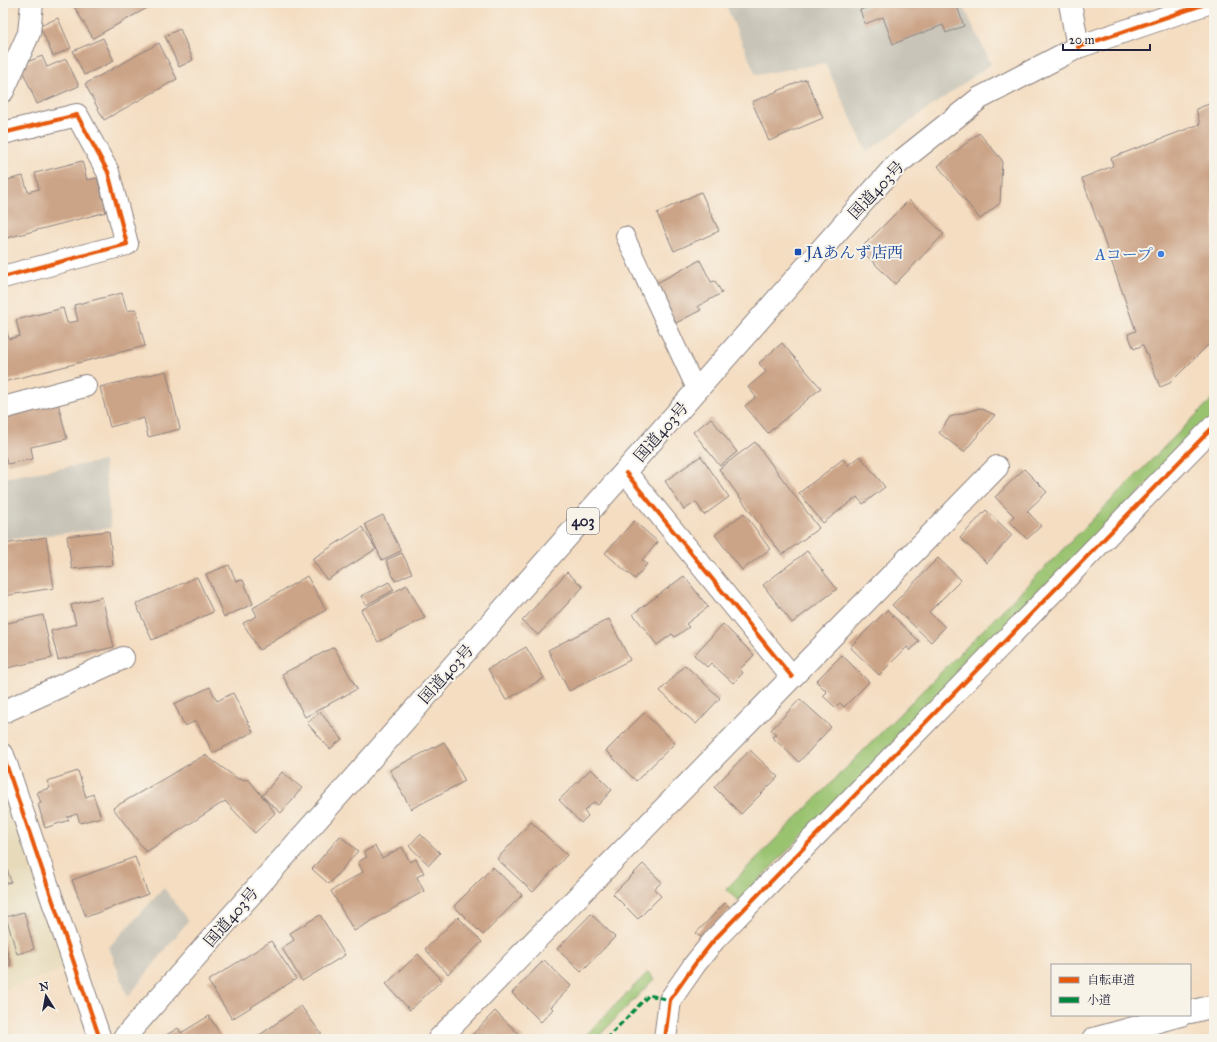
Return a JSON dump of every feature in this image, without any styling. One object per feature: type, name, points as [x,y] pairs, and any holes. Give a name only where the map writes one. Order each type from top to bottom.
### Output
[{"type":"main road","points":[[1070,3],[1078,46]]},
{"type":"main road","name":"国道403号","points":[[123,1039],[626,473],[896,165],[980,98],[1078,46],[1208,3]]},
{"type":"main road","points":[[3,92],[29,33],[33,4]]},
{"type":"main road","points":[[3,133],[77,115],[108,172],[127,244],[3,277]]},
{"type":"main road","points":[[3,408],[85,386]]},
{"type":"main road","points":[[666,1039],[670,1000],[695,964],[715,939],[1214,426]]},
{"type":"main road","points":[[439,1039],[997,467]]},
{"type":"main road","points":[[626,473],[792,677]]},
{"type":"main road","points":[[3,712],[123,658]]},
{"type":"main road","points":[[3,755],[100,1039]]},
{"type":"main road","points":[[1191,1012],[1214,1006]]},
{"type":"main road","points":[[1093,1039],[1177,1016]]},
{"type":"lane","points":[[625,236],[697,391]]},
{"type":"shaded area","points":[[725,3],[962,3],[991,64],[867,152],[825,63],[756,75]]},
{"type":"shaded area","points":[[104,461],[111,528],[3,540],[3,478]]},
{"type":"shaded area","points":[[3,783],[64,969],[3,990]]},
{"type":"shaded area","points":[[164,888],[188,921],[128,997],[109,947]]},
{"type":"shaded area","points":[[3,1004],[13,1039],[3,1039]]},
{"type":"green space","points":[[1214,397],[1214,417],[738,901],[726,889]]},
{"type":"green space","points":[[648,972],[654,979],[596,1039],[582,1039]]},
{"type":"building","points":[[72,3],[156,3],[93,38]]},
{"type":"building","points":[[878,3],[956,3],[964,26],[946,33],[943,25],[893,44],[883,17],[865,24],[860,10]]},
{"type":"building","points":[[58,18],[71,48],[53,56],[40,26]]},
{"type":"building","points":[[180,29],[193,60],[179,67],[165,36]]},
{"type":"building","points":[[103,38],[114,61],[84,75],[73,51]]},
{"type":"building","points":[[159,43],[177,79],[104,120],[85,84]]},
{"type":"building","points":[[42,56],[47,67],[66,59],[79,86],[37,104],[20,65]]},
{"type":"building","points":[[806,79],[823,118],[769,141],[752,102]]},
{"type":"building","name":"Aコープ","points":[[1214,102],[1214,339],[1170,383],[1160,387],[1143,345],[1134,349],[1128,334],[1136,331],[1082,178],[1113,166],[1111,158],[1200,124],[1196,109]]},
{"type":"building","points":[[979,133],[1002,160],[1000,203],[980,219],[938,166]]},
{"type":"building","points":[[82,161],[87,180],[97,178],[106,212],[3,239],[3,181],[23,176],[28,192],[39,189],[35,173]]},
{"type":"building","points":[[701,192],[719,231],[674,251],[657,213]]},
{"type":"building","points":[[909,200],[944,234],[895,284],[860,249]]},
{"type":"building","points":[[700,260],[711,282],[715,281],[722,293],[698,306],[701,310],[676,323],[655,284]]},
{"type":"building","points":[[122,293],[127,311],[136,309],[145,346],[3,382],[3,324],[5,323],[9,339],[20,336],[16,320],[63,308],[67,323],[78,321],[74,305]]},
{"type":"building","points":[[782,343],[821,388],[768,433],[745,406],[756,397],[748,387],[766,372],[759,363]]},
{"type":"building","points":[[166,371],[180,429],[148,437],[144,418],[110,427],[100,387]]},
{"type":"building","points":[[58,403],[67,439],[31,447],[33,459],[7,464],[3,448],[3,415]]},
{"type":"building","points":[[980,408],[995,415],[964,452],[939,433],[950,417]]},
{"type":"building","points":[[711,418],[737,452],[720,466],[693,432]]},
{"type":"building","points":[[755,442],[819,528],[782,555],[719,469]]},
{"type":"building","points":[[701,456],[729,497],[704,515],[696,502],[684,510],[665,481]]},
{"type":"building","points":[[860,456],[885,487],[863,504],[857,497],[823,523],[799,493],[843,459],[848,465]]},
{"type":"building","points":[[1024,469],[1047,492],[1027,511],[1041,526],[1027,539],[1009,521],[1014,516],[995,497]]},
{"type":"building","points":[[986,510],[1012,535],[987,563],[960,538]]},
{"type":"building","points":[[744,513],[770,549],[742,570],[715,535]]},
{"type":"building","points":[[383,515],[401,551],[382,560],[365,524]]},
{"type":"building","points":[[634,521],[658,542],[642,560],[647,564],[635,579],[605,553]]},
{"type":"building","points":[[362,527],[376,549],[327,580],[312,559]]},
{"type":"building","points":[[109,531],[113,565],[72,569],[67,536]]},
{"type":"building","points":[[46,537],[54,588],[3,596],[3,555],[6,555],[5,544]]},
{"type":"building","points":[[807,551],[837,589],[792,623],[763,585]]},
{"type":"building","points":[[402,553],[412,573],[395,581],[386,560]]},
{"type":"building","points":[[938,558],[961,580],[929,612],[945,627],[931,642],[892,605]]},
{"type":"building","points":[[229,565],[236,581],[243,580],[253,604],[224,617],[206,574]]},
{"type":"building","points":[[567,572],[583,587],[538,635],[522,621]]},
{"type":"building","points":[[307,576],[326,610],[259,650],[243,623],[257,616],[253,608]]},
{"type":"building","points":[[684,576],[708,607],[686,624],[689,627],[675,637],[672,634],[657,645],[633,614]]},
{"type":"building","points":[[197,577],[213,612],[152,640],[136,604]]},
{"type":"building","points":[[389,582],[394,590],[366,605],[361,596]]},
{"type":"building","points":[[407,585],[425,618],[378,642],[361,610]]},
{"type":"building","points":[[102,597],[114,647],[58,660],[51,631],[76,624],[71,605]]},
{"type":"building","points":[[887,610],[919,641],[910,651],[907,647],[879,675],[850,647]]},
{"type":"building","points":[[43,615],[52,658],[7,668],[3,652],[3,624]]},
{"type":"building","points":[[609,619],[630,660],[569,691],[548,650]]},
{"type":"building","points":[[723,624],[754,655],[740,669],[743,673],[733,683],[711,663],[707,667],[694,655]]},
{"type":"building","points":[[334,647],[357,689],[305,717],[282,674]]},
{"type":"building","points":[[526,647],[544,678],[506,700],[488,669]]},
{"type":"building","points":[[842,655],[869,682],[844,707],[840,703],[835,707],[823,696],[827,692],[816,681]]},
{"type":"building","points":[[685,665],[720,698],[696,724],[660,691]]},
{"type":"building","points":[[210,687],[217,701],[233,693],[253,732],[213,753],[196,721],[185,726],[174,704]]},
{"type":"building","points":[[800,699],[831,727],[799,762],[772,737],[776,734],[771,730]]},
{"type":"building","points":[[320,712],[342,739],[330,749],[307,723]]},
{"type":"building","points":[[644,713],[675,743],[636,781],[606,751]]},
{"type":"building","points":[[444,742],[465,781],[411,809],[390,770]]},
{"type":"building","points":[[750,750],[778,777],[741,814],[714,787]]},
{"type":"building","points":[[205,755],[238,779],[249,780],[275,813],[255,833],[225,801],[146,852],[113,808]]},
{"type":"building","points":[[591,769],[612,790],[598,805],[594,802],[584,811],[588,816],[581,823],[559,800]]},
{"type":"building","points":[[78,771],[86,797],[93,794],[101,817],[80,823],[77,814],[67,817],[69,820],[45,828],[38,804],[41,803],[37,792],[50,788],[47,781]]},
{"type":"building","points":[[282,772],[302,788],[281,813],[262,796]]},
{"type":"building","points":[[531,822],[567,855],[533,892],[497,859]]},
{"type":"building","points":[[420,834],[440,853],[429,865],[409,846]]},
{"type":"building","points":[[340,836],[358,851],[329,884],[312,869]]},
{"type":"building","points":[[375,846],[382,858],[402,847],[410,862],[416,859],[424,873],[417,877],[424,891],[354,931],[331,891],[363,872],[358,862],[367,857],[364,852]]},
{"type":"building","points":[[3,855],[11,882],[3,884]]},
{"type":"building","points":[[135,857],[148,894],[86,917],[72,880]]},
{"type":"building","points":[[643,864],[662,882],[654,889],[661,896],[638,919],[613,894]]},
{"type":"building","points":[[493,867],[522,895],[483,935],[454,906]]},
{"type":"building","points":[[725,903],[731,909],[702,938],[696,933]]},
{"type":"building","points":[[24,912],[34,949],[17,954],[6,917]]},
{"type":"building","points":[[591,914],[615,937],[581,972],[557,949]]},
{"type":"building","points":[[320,915],[345,955],[302,981],[282,948],[294,940],[290,933]]},
{"type":"building","points":[[458,917],[482,942],[448,974],[425,949]]},
{"type":"building","points":[[3,938],[11,965],[3,967]]},
{"type":"building","points":[[271,941],[296,979],[232,1019],[208,981]]},
{"type":"building","points":[[418,954],[442,980],[410,1010],[386,984]]},
{"type":"building","points":[[544,960],[571,986],[551,1007],[553,1009],[541,1022],[512,993]]},
{"type":"building","points":[[301,1006],[325,1039],[254,1039]]},
{"type":"building","points":[[495,1011],[524,1039],[469,1038]]},
{"type":"building","points":[[209,1016],[223,1039],[160,1039],[178,1028],[181,1033]]},
{"type":"marked path","points":[[606,1039],[649,995],[670,1000]]},
{"type":"cycle path","points":[[1078,47],[1208,3]]},
{"type":"cycle path","points":[[3,133],[77,115],[108,172],[127,244],[3,277]]},
{"type":"cycle path","points":[[665,1039],[670,1000],[695,964],[715,939],[1214,426]]},
{"type":"cycle path","points":[[626,473],[792,677]]},
{"type":"cycle path","points":[[3,755],[100,1039]]},
{"type":"place","name":"JAあんず店西","points":[[798,252]]},
{"type":"place","name":"Aコープ","points":[[1161,254]]}]
